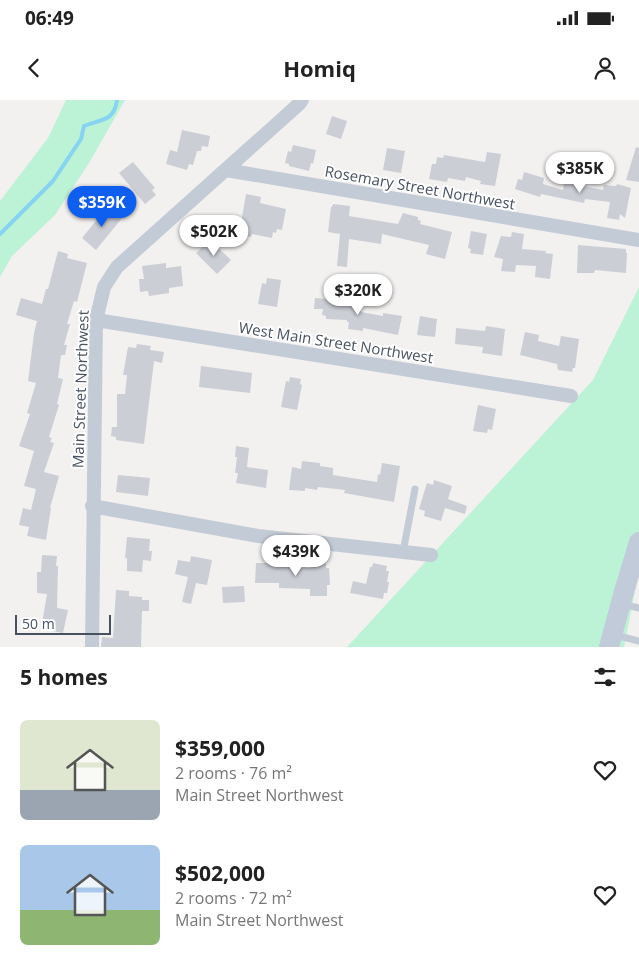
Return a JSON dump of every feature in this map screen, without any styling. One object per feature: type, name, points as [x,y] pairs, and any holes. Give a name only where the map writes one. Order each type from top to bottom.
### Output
[{"type":"main road","points":[[611,641],[630,606],[639,542]]},
{"type":"street","name":"Main Street Northwest","points":[[92,647],[92,506],[96,320],[104,286],[117,268],[300,104],[302,100]]},
{"type":"street","name":"Rosemary Street Northwest","points":[[226,170],[639,240]]},
{"type":"street","name":"West Main Street Northwest","points":[[96,320],[571,396]]},
{"type":"street","points":[[92,506],[258,536],[432,555]]},
{"type":"lane","points":[[403,552],[415,489]]},
{"type":"lane","points":[[611,641],[639,641]]},
{"type":"green space","points":[[66,100],[125,100],[89,163],[55,215],[12,256],[0,277],[0,201],[48,138]]},
{"type":"green space","points":[[639,287],[639,571],[624,647],[347,647],[593,380]]},
{"type":"building","points":[[332,116],[347,121],[341,139],[326,134]]},
{"type":"building","points":[[182,130],[210,136],[208,147],[202,146],[201,151],[197,151],[193,165],[189,164],[187,170],[166,164],[170,150],[177,152]]},
{"type":"building","points":[[293,145],[316,150],[313,164],[311,163],[309,171],[289,166],[289,164],[285,163],[288,151],[291,152]]},
{"type":"building","points":[[636,147],[639,148],[639,182],[626,180]]},
{"type":"building","points":[[387,148],[405,151],[401,173],[383,170]]},
{"type":"building","points":[[487,152],[501,154],[495,186],[480,184],[481,181],[466,177],[465,181],[448,178],[447,182],[429,179],[432,164],[436,164],[437,157],[443,158],[444,155],[485,162]]},
{"type":"building","points":[[133,162],[155,188],[152,190],[156,195],[145,204],[119,173]]},
{"type":"building","points":[[524,172],[544,178],[543,184],[563,190],[564,182],[603,190],[604,185],[616,186],[617,184],[631,188],[625,218],[620,214],[619,220],[607,218],[610,202],[585,199],[584,203],[541,194],[540,197],[515,189],[518,179],[522,180]]},
{"type":"building","points":[[246,194],[261,197],[260,203],[286,209],[282,230],[277,229],[276,233],[273,232],[272,238],[252,234],[251,237],[239,235]]},
{"type":"building","points":[[333,204],[350,206],[349,216],[398,224],[403,213],[418,217],[418,220],[421,221],[420,224],[452,232],[445,259],[426,254],[429,245],[382,234],[381,244],[349,239],[347,267],[337,266],[340,234],[328,232]]},
{"type":"building","points":[[108,206],[122,218],[96,250],[82,238]]},
{"type":"building","points":[[471,231],[487,234],[483,255],[470,253],[471,249],[468,248]]},
{"type":"building","points":[[512,232],[524,234],[522,249],[546,251],[545,253],[553,254],[550,279],[535,277],[536,266],[516,265],[515,272],[501,271],[503,259],[494,257],[501,236],[511,237]]},
{"type":"building","points":[[210,240],[231,260],[217,274],[196,253]]},
{"type":"building","points":[[578,245],[626,249],[626,273],[595,270],[594,273],[577,273]]},
{"type":"building","points":[[58,251],[68,254],[67,258],[87,263],[77,302],[74,301],[67,324],[70,324],[64,345],[67,345],[65,355],[61,355],[58,378],[63,379],[57,404],[59,405],[49,437],[52,438],[50,442],[54,443],[44,472],[59,476],[50,508],[46,540],[27,536],[29,527],[19,525],[23,508],[31,510],[36,489],[24,486],[34,451],[19,446],[30,414],[27,413],[36,383],[28,381],[37,321],[16,315],[21,298],[42,304]]},
{"type":"building","points":[[166,263],[166,268],[181,266],[183,286],[169,288],[169,293],[149,296],[148,291],[140,292],[139,279],[144,279],[142,266]]},
{"type":"building","points":[[267,278],[281,280],[277,307],[258,304],[262,283],[266,284]]},
{"type":"building","points":[[315,298],[341,300],[362,305],[361,312],[383,316],[383,313],[402,316],[398,335],[363,328],[363,331],[348,329],[349,322],[347,320],[326,319],[326,316],[322,315],[323,309],[314,309]]},
{"type":"building","points":[[420,316],[437,319],[435,337],[417,335]]},
{"type":"building","points":[[486,326],[505,329],[502,356],[482,353],[483,347],[455,344],[456,328],[485,331]]},
{"type":"building","points":[[525,332],[539,335],[538,341],[559,346],[561,336],[579,339],[575,368],[573,368],[572,372],[558,370],[557,364],[520,355]]},
{"type":"building","points":[[137,344],[151,346],[150,350],[164,352],[162,363],[154,361],[144,444],[116,440],[116,437],[111,436],[112,427],[117,427],[117,394],[125,394],[127,375],[123,375],[128,347],[136,348]]},
{"type":"building","points":[[201,366],[252,373],[250,393],[199,387]]},
{"type":"building","points":[[290,377],[301,379],[300,384],[302,385],[297,410],[281,407],[286,381],[289,382]]},
{"type":"building","points":[[478,405],[496,409],[492,430],[488,429],[487,433],[473,431]]},
{"type":"building","points":[[236,446],[249,448],[247,467],[268,470],[266,488],[236,483],[238,473],[235,473]]},
{"type":"building","points":[[302,461],[320,463],[320,466],[333,468],[333,475],[377,482],[382,463],[400,466],[394,502],[344,493],[345,490],[318,487],[317,490],[305,488],[305,491],[289,490],[292,467],[301,469]]},
{"type":"building","points":[[118,475],[150,478],[148,496],[116,492]]},
{"type":"building","points":[[434,480],[452,486],[448,499],[467,506],[465,514],[445,508],[441,521],[424,516],[425,511],[419,509],[427,483],[433,485]]},
{"type":"building","points":[[127,537],[150,539],[149,551],[152,551],[151,561],[143,560],[142,572],[127,571],[127,558],[125,558]]},
{"type":"building","points":[[42,555],[57,556],[57,608],[68,610],[63,633],[41,629],[47,594],[37,593],[37,572],[41,572]]},
{"type":"building","points":[[191,556],[212,560],[207,585],[196,583],[191,604],[182,602],[188,577],[175,574],[178,560],[190,562]]},
{"type":"building","points":[[312,562],[326,562],[326,568],[329,568],[330,585],[327,585],[327,596],[310,596],[310,589],[279,588],[279,583],[255,583],[256,563],[272,563],[272,566],[310,568],[312,567]]},
{"type":"building","points":[[373,563],[387,566],[386,571],[389,571],[387,593],[384,593],[383,599],[350,593],[353,581],[366,584],[370,567],[372,567]]},
{"type":"building","points":[[244,586],[245,602],[223,603],[222,587]]},
{"type":"building","points":[[116,590],[129,591],[129,596],[142,597],[142,600],[149,600],[149,611],[142,611],[141,647],[101,647],[102,637],[113,638]]},
{"type":"waterway","points":[[0,234],[53,181],[81,139],[84,126],[110,116],[117,100]]}]
